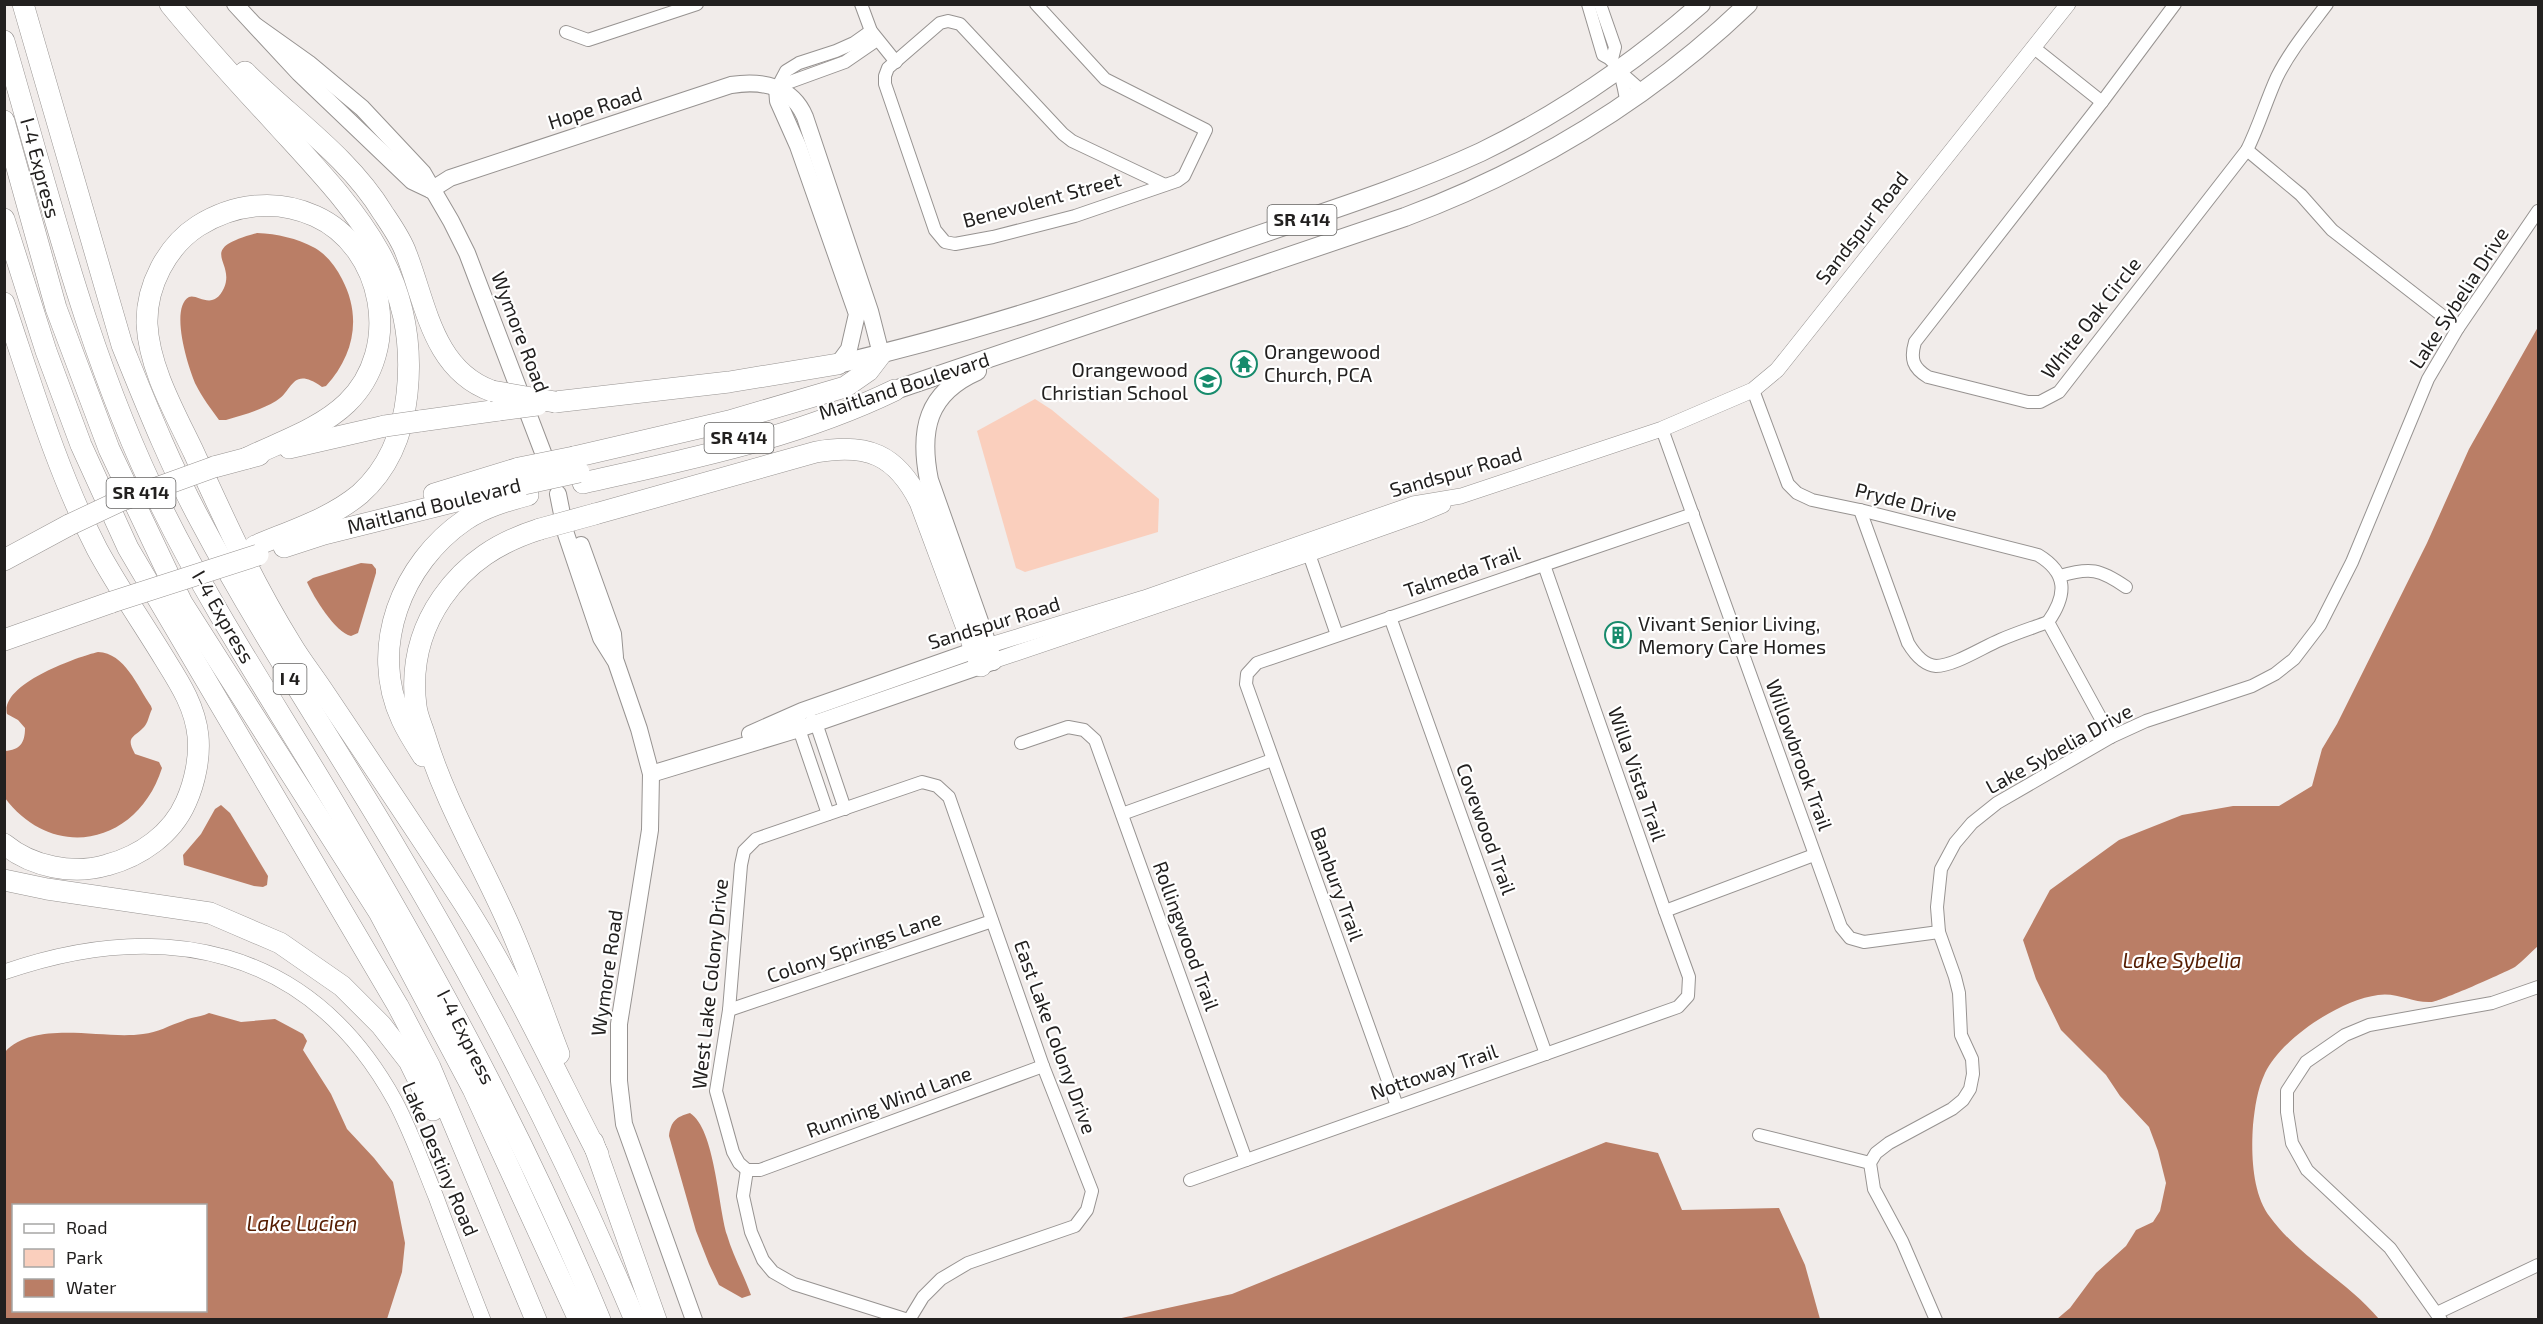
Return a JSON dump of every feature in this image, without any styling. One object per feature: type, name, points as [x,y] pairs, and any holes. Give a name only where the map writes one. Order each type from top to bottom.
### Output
[{"type":"highway","name":"I 4","points":[[23,4],[122,345],[199,519],[276,656],[397,849],[455,950],[550,1132],[635,1320]]},
{"type":"highway","points":[[171,4],[233,78],[352,208],[378,246],[394,281],[403,316],[410,371],[406,410],[400,432],[380,472],[361,493],[346,504],[327,516],[256,551]]},
{"type":"highway","points":[[179,4],[255,82],[359,179],[382,211],[405,250],[426,315],[445,356],[496,400]]},
{"type":"highway","name":"I-4 Express","points":[[4,41],[91,339],[161,506],[205,588],[370,864],[465,1031],[533,1168],[600,1320]]},
{"type":"highway","name":"I-4 Express","points":[[4,120],[56,308],[109,449],[177,592],[379,912],[473,1089],[579,1320]]},
{"type":"highway","points":[[247,458],[317,425],[349,402],[371,369],[381,331],[378,292],[365,261],[344,235],[334,228],[315,216],[283,206],[249,205],[216,214],[188,233],[165,258],[152,289],[147,323],[154,361],[226,523],[263,595],[291,645],[466,907],[496,958],[598,1154]]},
{"type":"highway","points":[[4,219],[46,351],[81,445],[128,548],[398,1006],[430,1067],[536,1320]]},
{"type":"highway","points":[[4,303],[53,449],[93,540],[187,696],[195,717],[198,736],[195,774],[182,811],[172,825],[140,853],[102,867],[63,868],[25,859],[4,844]]},
{"type":"highway","points":[[579,471],[729,421],[845,387],[868,371],[880,354]]},
{"type":"highway","name":"Maitland Boulevard","points":[[6,559],[120,501],[214,467],[247,458],[385,426],[420,421],[496,400],[555,402],[729,382],[838,364]]},
{"type":"highway","name":"Maitland Boulevard","points":[[4,640],[256,551],[524,482],[723,442],[895,390]]},
{"type":"highway","points":[[447,795],[416,708],[415,665],[424,628],[449,588],[471,564],[496,546],[540,529],[816,452],[837,448],[858,448],[872,452],[900,470],[911,484],[920,502],[984,656]]},
{"type":"highway","points":[[524,482],[466,519],[433,546],[420,561],[405,586],[395,617],[389,658],[390,679],[402,720],[447,795],[509,923],[598,1154],[656,1320]]},
{"type":"highway","points":[[4,655],[66,618]]},
{"type":"highway","points":[[4,880],[47,889],[210,913],[280,943],[342,986],[381,1025],[409,1061],[523,1285]]},
{"type":"highway","points":[[4,888],[47,889]]},
{"type":"main road","name":"Wymore Road","points":[[235,4],[299,73],[412,180],[431,190],[451,221],[467,253],[558,494],[565,531],[601,638],[616,662],[639,729],[651,774],[650,830],[619,1024],[619,1081],[624,1124],[694,1320]]},
{"type":"main road","name":"Maitland Boulevard","points":[[838,364],[1056,306],[1423,177],[1517,134],[1569,104],[1615,65],[1701,4]]},
{"type":"main road","name":"Maitland Boulevard","points":[[895,390],[1437,205],[1540,157],[1627,104],[1711,40],[1748,4]]},
{"type":"main road","name":"Hope Road","points":[[431,190],[450,178],[731,85],[745,83],[778,87]]},
{"type":"main road","points":[[838,364],[849,349],[857,314],[798,146],[778,101],[778,87],[791,94],[805,117],[870,311],[880,354]]},
{"type":"main road","points":[[984,656],[929,480],[924,458],[924,437],[928,418],[937,400],[953,384],[967,375],[1082,326]]},
{"type":"main road","name":"Sandspur Road","points":[[701,758],[802,711],[984,656]]},
{"type":"main road","name":"Sandspur Road","points":[[651,774],[816,723],[984,656]]},
{"type":"street","points":[[566,32],[588,40],[697,4]]},
{"type":"street","points":[[861,4],[874,35],[896,62],[940,23],[948,21],[960,24],[1072,141],[1165,184]]},
{"type":"street","name":"Benevolent Street","points":[[896,62],[888,68],[885,84],[934,230],[945,242],[955,244],[1042,225],[1184,176],[1206,130],[1104,79],[1036,4]]},
{"type":"street","points":[[1588,4],[1603,55],[1644,93]]},
{"type":"street","points":[[1600,4],[1615,47],[1615,65],[1627,104]]},
{"type":"street","name":"Sandspur Road","points":[[984,656],[1147,609],[1413,504],[1461,496],[1662,429],[1753,390],[1777,370],[2068,4]]},
{"type":"street","name":"White Oak Circle","points":[[2175,4],[2102,102],[1915,342],[1911,354],[1918,371],[1928,377],[2028,402],[2040,402],[2059,392],[2247,150],[2260,125],[2277,78],[2292,51],[2327,4]]},
{"type":"street","points":[[778,87],[845,62],[874,35]]},
{"type":"street","points":[[2033,47],[2102,102]]},
{"type":"street","points":[[2247,150],[2301,195],[2332,230],[2458,328]]},
{"type":"street","name":"Lake Sybelia Drive","points":[[1870,1163],[1876,1152],[1889,1143],[1952,1109],[1963,1100],[1970,1089],[1973,1074],[1972,1059],[1961,1035],[1959,993],[1939,932],[1937,907],[1941,869],[1955,843],[1972,823],[1997,803],[2111,738],[2146,721],[2252,686],[2275,674],[2294,658],[2319,625],[2352,562],[2428,379],[2458,328],[2538,211]]},
{"type":"street","name":"Pryde Drive","points":[[1753,390],[1788,484],[1797,493],[1812,500],[2038,555],[2053,564],[2060,576]]},
{"type":"street","name":"Willowbrook Trail","points":[[1662,429],[1841,927],[1850,938],[1864,942],[1939,932]]},
{"type":"street","points":[[1860,510],[1908,643],[1917,656],[1935,666],[1950,663],[2001,639],[2048,622],[2058,608],[2062,592],[2060,576],[2080,570],[2095,570],[2126,587]]},
{"type":"street","name":"Talmeda Trail","points":[[1247,674],[1257,663],[1693,514]]},
{"type":"street","points":[[1306,548],[1337,635]]},
{"type":"street","name":"Sandspur Road","points":[[984,656],[1134,602],[1306,548]]},
{"type":"street","name":"Willa Vista Trail","points":[[1544,565],[1689,977],[1688,996]]},
{"type":"street","name":"Covewood Trail","points":[[1390,618],[1546,1054]]},
{"type":"street","points":[[2048,622],[2111,738]]},
{"type":"street","name":"Banbury Trail","points":[[1247,674],[1246,684],[1272,760],[1397,1106]]},
{"type":"street","points":[[802,711],[816,723],[845,809]]},
{"type":"street","points":[[802,711],[799,729],[828,814]]},
{"type":"street","name":"Rollingwood Trail","points":[[1021,743],[1068,726],[1084,729],[1095,740],[1246,1160]]},
{"type":"street","points":[[811,763],[828,757]]},
{"type":"street","points":[[1122,814],[1272,760]]},
{"type":"street","name":"East Lake Colony Drive","points":[[828,814],[922,782],[937,786],[949,797],[1043,1066],[1092,1191],[1087,1210],[1075,1226],[968,1263],[941,1279],[923,1298],[909,1320]]},
{"type":"street","name":"West Lake Colony Drive","points":[[747,1170],[739,1163],[733,1152],[716,1091],[729,1010],[744,851],[756,839],[828,814]]},
{"type":"street","points":[[1665,911],[1814,855]]},
{"type":"street","name":"Colony Springs Lane","points":[[729,1010],[992,921]]},
{"type":"street","name":"Lake Destiny Road","points":[[4,972],[37,960],[93,950],[177,946],[235,959],[262,970],[304,995],[340,1027],[379,1076],[395,1101],[421,1159],[483,1320]]},
{"type":"street","points":[[2538,987],[2492,1003],[2369,1026],[2345,1035],[2306,1062],[2288,1091],[2287,1112],[2292,1143],[2307,1170],[2390,1248],[2439,1316],[2538,1265]]},
{"type":"street","name":"Nottoway Trail","points":[[1190,1180],[1678,1006],[1688,996]]},
{"type":"street","name":"Running Wind Lane","points":[[747,1170],[760,1170],[1043,1066]]},
{"type":"street","points":[[1759,1135],[1870,1163],[1874,1189],[1917,1272],[1936,1320]]},
{"type":"street","points":[[747,1170],[742,1196],[751,1232],[763,1260],[773,1272],[795,1284],[909,1320]]},
{"type":"green space","points":[[1035,399],[1052,410],[1159,499],[1158,532],[1025,572],[1016,568],[977,431]]},
{"type":"water","points":[[257,233],[301,242],[315,248],[327,258],[340,275],[348,293],[352,307],[352,335],[343,362],[326,386],[322,387],[312,381],[298,379],[282,397],[270,404],[239,416],[219,420],[196,385],[185,353],[181,326],[183,303],[192,296],[210,300],[220,295],[226,278],[221,256],[222,250],[238,239]]},
{"type":"water","name":"Lake Sybelia","points":[[2538,327],[2538,946],[2515,967],[2437,1001],[2424,1002],[2385,994],[2347,1004],[2314,1023],[2284,1047],[2265,1073],[2258,1092],[2252,1136],[2253,1160],[2256,1185],[2264,1208],[2295,1245],[2353,1293],[2379,1319],[2057,1319],[2070,1308],[2096,1273],[2126,1246],[2136,1230],[2153,1222],[2160,1211],[2166,1183],[2149,1127],[2120,1096],[2106,1075],[2061,1030],[2036,979],[2023,940],[2050,890],[2119,840],[2182,815],[2233,806],[2279,806],[2312,786],[2322,749],[2337,724],[2427,543],[2469,449]]},
{"type":"water","points":[[361,563],[372,564],[376,573],[358,633],[351,636],[332,621],[307,582]]},
{"type":"water","points":[[98,652],[116,658],[123,664],[151,706],[147,723],[132,738],[131,744],[135,754],[159,762],[162,768],[150,794],[134,814],[115,828],[93,836],[70,837],[47,831],[25,818],[5,798],[5,751],[21,745],[25,728],[18,720],[7,714],[8,703],[15,692],[42,674]]},
{"type":"water","points":[[221,805],[230,813],[268,876],[267,885],[254,886],[184,865],[183,855],[201,834],[215,809]]},
{"type":"water","name":"Lake Lucien","points":[[209,1013],[241,1022],[275,1019],[303,1034],[307,1041],[303,1050],[331,1094],[347,1129],[393,1182],[405,1243],[402,1272],[387,1319],[5,1319],[5,1052],[18,1042],[34,1036],[51,1033],[143,1034]]},
{"type":"water","points":[[690,1113],[705,1135],[727,1235],[751,1295],[742,1298],[719,1285],[709,1264],[696,1231],[669,1136],[675,1120]]},
{"type":"water","points":[[1606,1142],[1658,1153],[1682,1210],[1779,1208],[1805,1265],[1820,1319],[1117,1319],[1232,1294]]},
{"type":"place","name":"Orangewood Church, PCA","points":[[1244,364]]},
{"type":"place","name":"Orangewood Christian School","points":[[1208,381]]},
{"type":"place","name":"Vivant Senior Living, Memory Care Homes","points":[[1618,635]]}]
